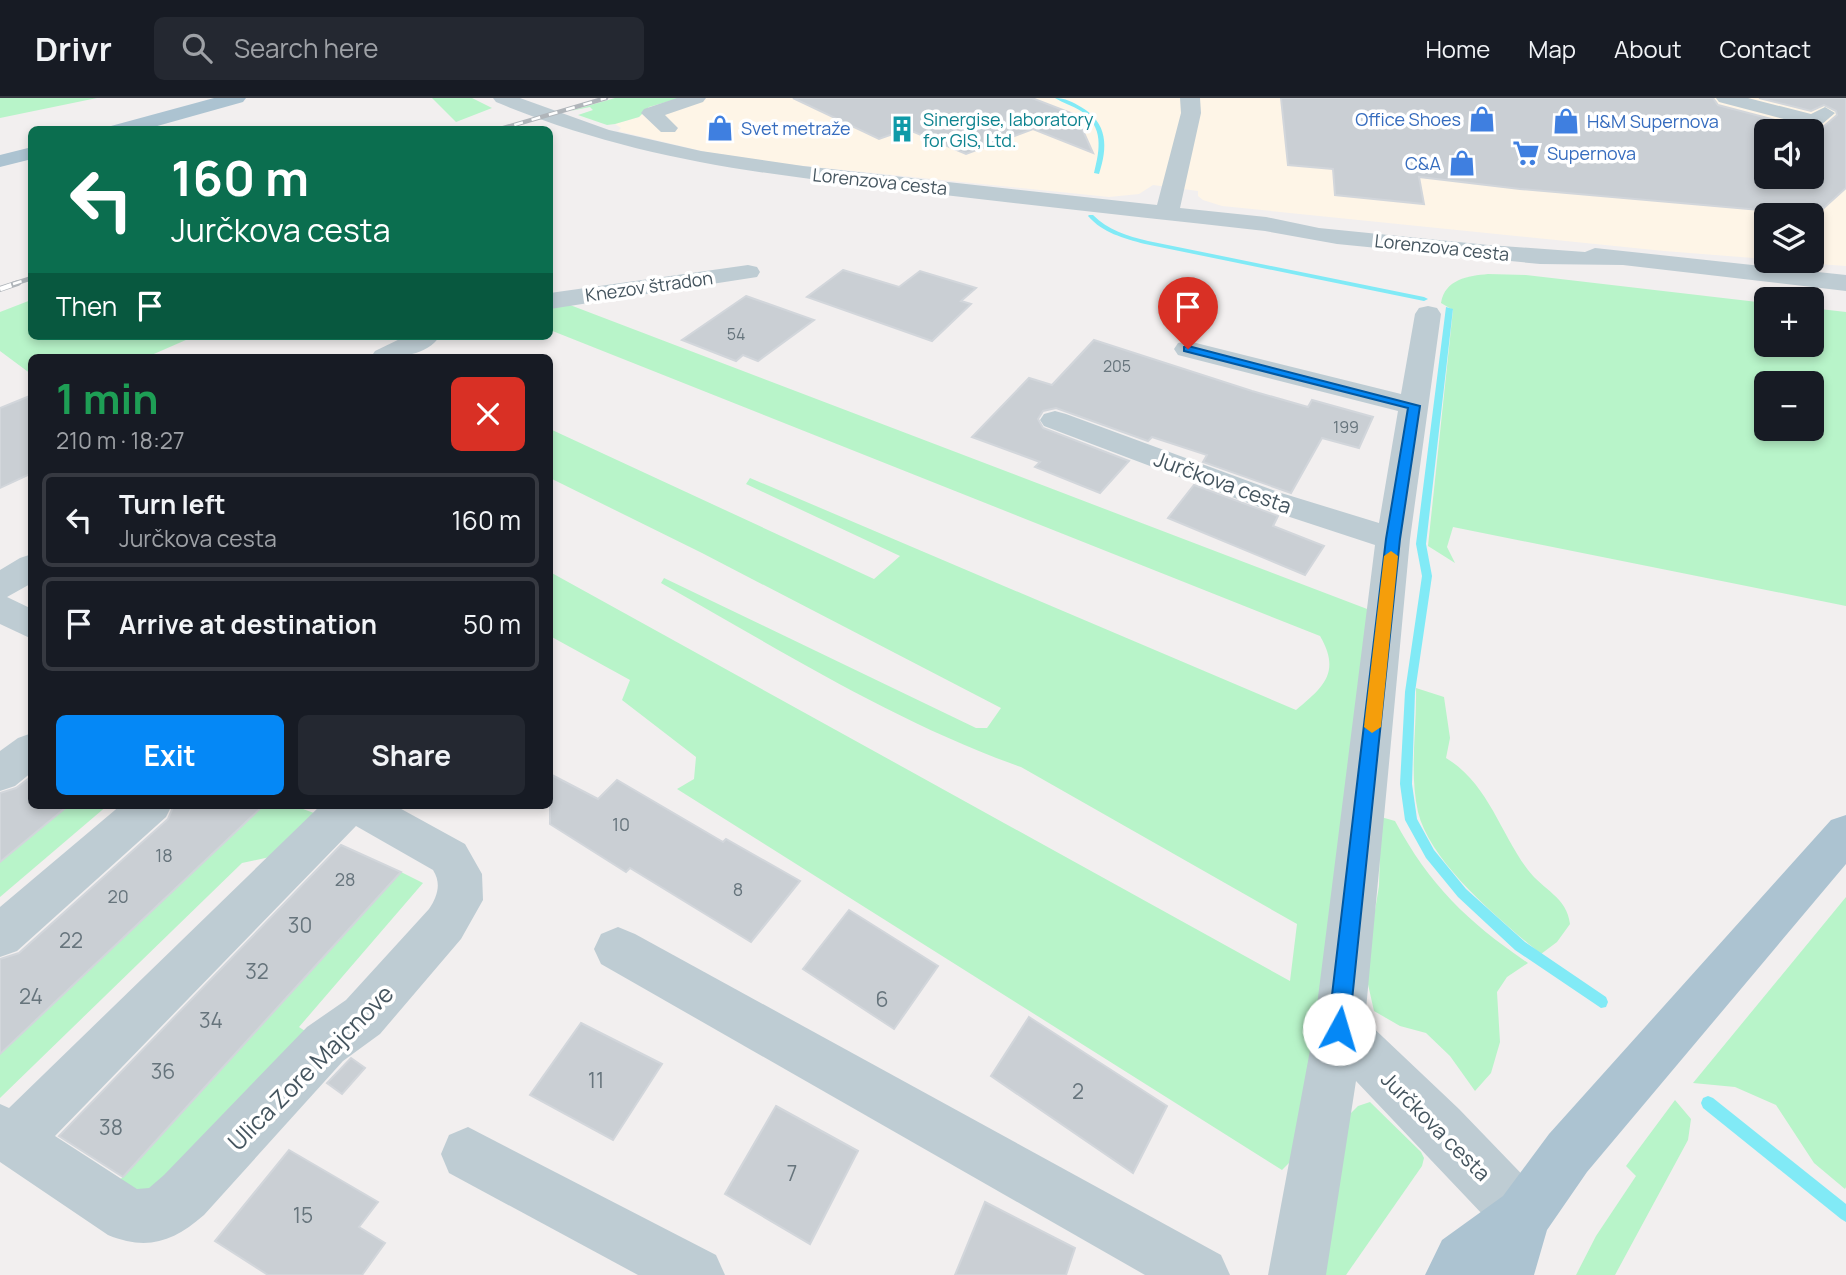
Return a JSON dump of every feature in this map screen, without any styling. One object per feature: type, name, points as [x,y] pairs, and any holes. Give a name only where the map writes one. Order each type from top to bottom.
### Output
[{"type":"main road","points":[[133,126],[236,98]]},
{"type":"main road","points":[[0,161],[28,154]]},
{"type":"main road","points":[[1505,1275],[1523,1216],[1568,1153],[1846,833]]},
{"type":"main road","points":[[1454,1275],[1462,1260],[1523,1216]]},
{"type":"street","name":"Lorenzova cesta","points":[[503,98],[588,132],[653,150],[729,163],[1573,261],[1619,259],[1846,283]]},
{"type":"street","points":[[668,128],[651,113],[696,98]]},
{"type":"street","points":[[1167,213],[1191,113],[1191,98]]},
{"type":"street","points":[[1726,98],[1814,121],[1825,113]]},
{"type":"street","points":[[1767,98],[1846,118]]},
{"type":"street","name":"Knezov štradon","points":[[553,301],[748,272]]},
{"type":"street","points":[[1297,1275],[1339,1029],[1393,539],[1428,314]]},
{"type":"street","points":[[392,354],[419,340]]},
{"type":"street","points":[[1188,349],[1414,406]]},
{"type":"street","name":"Jurčkova cesta","points":[[1055,419],[1267,499],[1393,539]]},
{"type":"street","points":[[0,587],[28,569]]},
{"type":"street","points":[[0,608],[28,624]]},
{"type":"street","points":[[0,774],[28,752]]},
{"type":"street","points":[[0,936],[146,809]]},
{"type":"street","name":"Ulica Zore Majcnove","points":[[345,809],[7,1136],[128,1215],[145,1217],[160,1213],[184,1195],[325,1044],[363,1017],[453,915],[460,901],[460,874],[449,857],[363,809]]},
{"type":"street","points":[[618,949],[1201,1275]]},
{"type":"street","name":"Jurčkova cesta","points":[[1339,1029],[1440,1128],[1523,1216]]},
{"type":"street","points":[[468,1154],[695,1275]]},
{"type":"shaded area","points":[[680,98],[1846,98],[1846,266],[1824,264],[1824,203],[1754,203],[1754,258],[1222,206],[1203,200],[1198,196],[1198,191],[1153,185],[1139,194],[1109,197],[785,164],[706,152],[618,131],[621,128],[615,124],[639,117],[649,107]]},
{"type":"green space","points":[[0,98],[97,98],[0,118]]},
{"type":"green space","points":[[432,98],[472,98],[492,108],[456,122]]},
{"type":"green space","points":[[615,98],[680,98],[649,107],[639,117],[607,125],[578,115],[593,110],[590,107],[570,111]]},
{"type":"green space","points":[[1488,274],[1526,275],[1754,302],[1754,357],[1824,357],[1824,309],[1846,312],[1846,606],[1453,527],[1447,547],[1455,563],[1428,546],[1453,310],[1441,303],[1447,289],[1465,278]]},
{"type":"green space","points":[[28,301],[28,340],[186,340],[154,354],[28,354],[28,372],[0,351],[0,312]]},
{"type":"green space","points":[[570,305],[1375,612],[1299,1153],[1282,1170],[677,789],[694,779],[696,757],[622,700],[630,680],[553,638],[553,574],[1290,981],[1297,924],[1021,767],[927,728],[837,683],[661,583],[664,578],[976,728],[987,728],[1001,708],[702,553],[553,479],[553,430],[874,579],[900,556],[746,484],[750,478],[1296,710],[1315,694],[1329,669],[1326,649],[1320,636],[553,331],[553,307]]},
{"type":"green space","points":[[1416,688],[1444,697],[1450,738],[1446,758],[1473,781],[1518,856],[1534,877],[1559,900],[1568,915],[1570,924],[1557,942],[1541,954],[1469,890],[1437,851],[1425,831],[1418,812],[1414,782]]},
{"type":"green space","points":[[64,809],[103,809],[0,897],[0,862]]},
{"type":"green space","points":[[260,809],[303,809],[314,813],[279,855],[242,863],[0,1098],[0,1054]]},
{"type":"green space","points":[[1381,817],[1395,821],[1422,865],[1452,901],[1487,933],[1528,963],[1507,977],[1497,992],[1500,1042],[1491,1073],[1475,1091],[1450,1056],[1426,1033],[1400,1026],[1374,1011],[1365,971],[1379,886]]},
{"type":"green space","points":[[401,872],[423,883],[299,1027],[311,1035],[154,1197],[118,1182]]},
{"type":"green space","points":[[1846,897],[1845,1189],[1814,1163],[1776,1105],[1735,1087],[1693,1083]]},
{"type":"green space","points":[[1675,1100],[1691,1119],[1688,1140],[1615,1275],[1576,1275],[1596,1236],[1636,1176],[1626,1166]]},
{"type":"green space","points":[[1370,1102],[1421,1152],[1424,1158],[1422,1166],[1346,1275],[1325,1275],[1349,1115],[1358,1106]]},
{"type":"building","points":[[793,98],[1032,98],[1076,115],[1093,153],[1033,129],[966,154],[907,129],[879,139]]},
{"type":"building","name":"Supernova","points":[[1281,98],[1713,98],[1718,105],[1771,119],[1754,119],[1754,189],[1824,189],[1824,126],[1837,115],[1836,111],[1824,105],[1811,111],[1759,98],[1846,98],[1846,188],[1824,208],[1824,203],[1754,203],[1754,210],[1520,189],[1419,177],[1424,204],[1335,195],[1333,169],[1288,165]]},
{"type":"building","points":[[843,270],[899,287],[920,271],[976,288],[961,301],[971,304],[932,341],[807,297]]},
{"type":"building","points":[[746,296],[814,320],[758,361],[743,355],[736,361],[682,340]]},
{"type":"building","points":[[1094,340],[1308,407],[1312,400],[1373,417],[1359,448],[1322,438],[1291,493],[1203,462],[1207,455],[1152,437],[1148,441],[1056,408],[1043,411],[1038,419],[1043,428],[1129,461],[1100,493],[1035,467],[1040,462],[972,437],[1029,378],[1052,385]]},
{"type":"building","points":[[28,397],[28,475],[0,488],[0,408]]},
{"type":"building","points":[[1194,485],[1278,516],[1273,526],[1324,546],[1305,575],[1168,518]]},
{"type":"building","points":[[553,776],[598,799],[617,780],[723,842],[726,839],[800,881],[751,942],[630,868],[626,872],[550,824]]},
{"type":"building","points":[[28,779],[28,809],[64,809],[0,862],[0,793],[16,788]]},
{"type":"building","points":[[172,809],[260,809],[0,1054],[0,959],[19,953],[168,819]]},
{"type":"building","points":[[341,845],[401,872],[123,1177],[59,1136]]},
{"type":"building","points":[[849,910],[938,966],[894,1029],[803,969]]},
{"type":"building","points":[[1029,1017],[1167,1106],[1133,1173],[991,1076]]},
{"type":"building","points":[[581,1023],[662,1064],[613,1140],[530,1095]]},
{"type":"building","points":[[351,1058],[365,1068],[342,1094],[327,1083]]},
{"type":"building","points":[[776,1106],[858,1151],[810,1244],[725,1194]]},
{"type":"building","points":[[289,1150],[378,1202],[359,1227],[385,1243],[362,1275],[268,1275],[215,1241]]},
{"type":"building","points":[[985,1202],[1075,1248],[1066,1275],[955,1275]]},
{"type":"waterway","points":[[1058,98],[1084,111],[1098,126],[1102,145],[1097,173]]},
{"type":"waterway","points":[[1091,216],[1109,230],[1147,243],[1424,299]]},
{"type":"waterway","points":[[1449,309],[1421,544],[1427,576],[1410,692],[1406,784],[1411,820],[1430,854],[1462,893],[1520,946],[1601,1002]]},
{"type":"waterway","points":[[1708,1103],[1846,1214]]},
{"type":"railway","points":[[511,126],[606,98]]},
{"type":"railway","points":[[13,284],[28,279]]},
{"type":"railway","points":[[0,289],[18,283]]},
{"type":"slow traffic","points":[[1372,727],[1391,556]]},
{"type":"place","name":"Office Shoes","points":[[1482,119]]},
{"type":"place","name":"H&M Supernova","points":[[1566,121]]},
{"type":"place","name":"Svet metraže","points":[[720,128]]},
{"type":"place","name":"Sinergise, laboratory for GIS, Ltd.","points":[[902,129]]},
{"type":"place","name":"Supernova","points":[[1526,153]]},
{"type":"place","name":"C&A","points":[[1462,163]]},
{"type":"route","points":[[1188,349],[1414,406],[1393,539],[1339,1029]]}]
